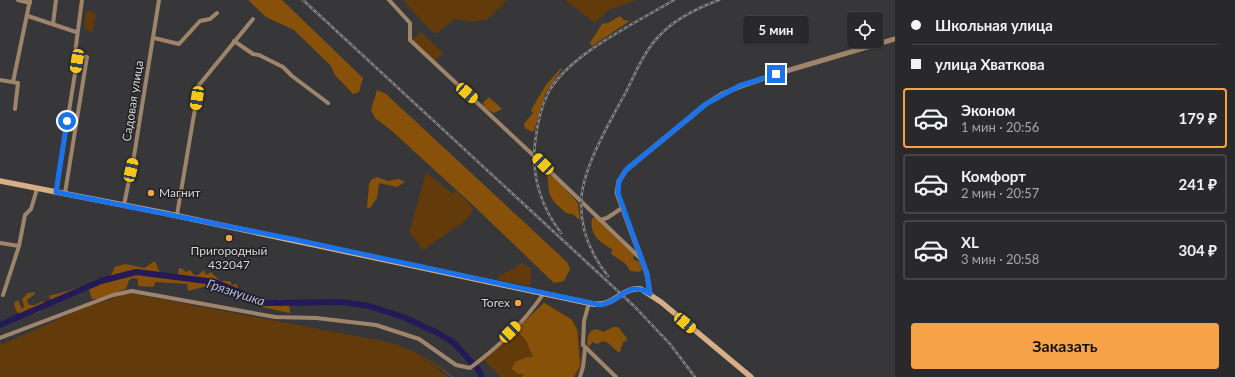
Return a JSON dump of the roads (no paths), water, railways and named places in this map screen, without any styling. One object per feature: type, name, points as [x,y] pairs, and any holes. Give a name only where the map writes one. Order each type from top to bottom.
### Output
[{"type":"main road","points":[[0,181],[177,215],[589,303],[607,304],[632,289],[641,289],[650,294],[751,377]]},
{"type":"street","points":[[13,82],[30,1],[18,0]]},
{"type":"street","points":[[53,24],[56,0]]},
{"type":"street","points":[[56,192],[77,61],[75,55],[76,32],[82,0]]},
{"type":"street","name":"Садовая улица","points":[[124,205],[160,0]]},
{"type":"street","points":[[389,0],[410,23],[410,40],[642,260]]},
{"type":"street","points":[[154,38],[179,44],[200,21],[210,19],[217,13]]},
{"type":"street","points":[[28,16],[76,32]]},
{"type":"street","points":[[177,215],[199,86],[253,19]]},
{"type":"street","points":[[650,294],[647,274],[622,208],[617,189],[619,181],[626,170],[706,104],[739,86],[895,39]]},
{"type":"street","points":[[234,41],[254,54],[263,56],[283,67],[292,76],[328,103]]},
{"type":"street","points":[[65,194],[87,57],[75,55]]},
{"type":"street","points":[[0,80],[18,83],[15,109]]},
{"type":"street","points":[[3,295],[19,246],[25,215],[31,209],[37,189]]},
{"type":"street","points":[[600,220],[607,218],[622,208]]},
{"type":"street","points":[[0,243],[19,246]]},
{"type":"street","points":[[0,338],[113,295],[132,291],[275,317],[316,318],[376,325],[419,339],[456,365],[470,368],[483,358],[519,323],[544,293]]},
{"type":"street","points":[[580,377],[585,349],[583,338],[584,321],[589,303]]},
{"type":"street","points":[[585,349],[616,377]]},
{"type":"waterway","name":"Грязнушка","points":[[0,325],[101,281],[136,272],[215,282],[265,303],[342,302],[369,306],[403,317],[436,332],[454,343],[478,369],[482,377]]},
{"type":"waterway","points":[[443,370],[452,377]]},
{"type":"railway","points":[[303,0],[634,306],[670,344],[695,377]]},
{"type":"railway","points":[[561,233],[543,202],[536,179],[534,155],[535,143],[541,111],[548,93],[571,65],[587,52],[623,29],[674,0]]},
{"type":"railway","points":[[608,276],[597,260],[588,242],[581,214],[582,190],[591,160],[641,61],[650,47],[673,23],[695,10],[719,0]]},
{"type":"place","name":"Магнит","points":[[151,193]]},
{"type":"place","name":"Пригородный 432047","points":[[229,238]]},
{"type":"place","name":"Torex","points":[[518,303]]}]
